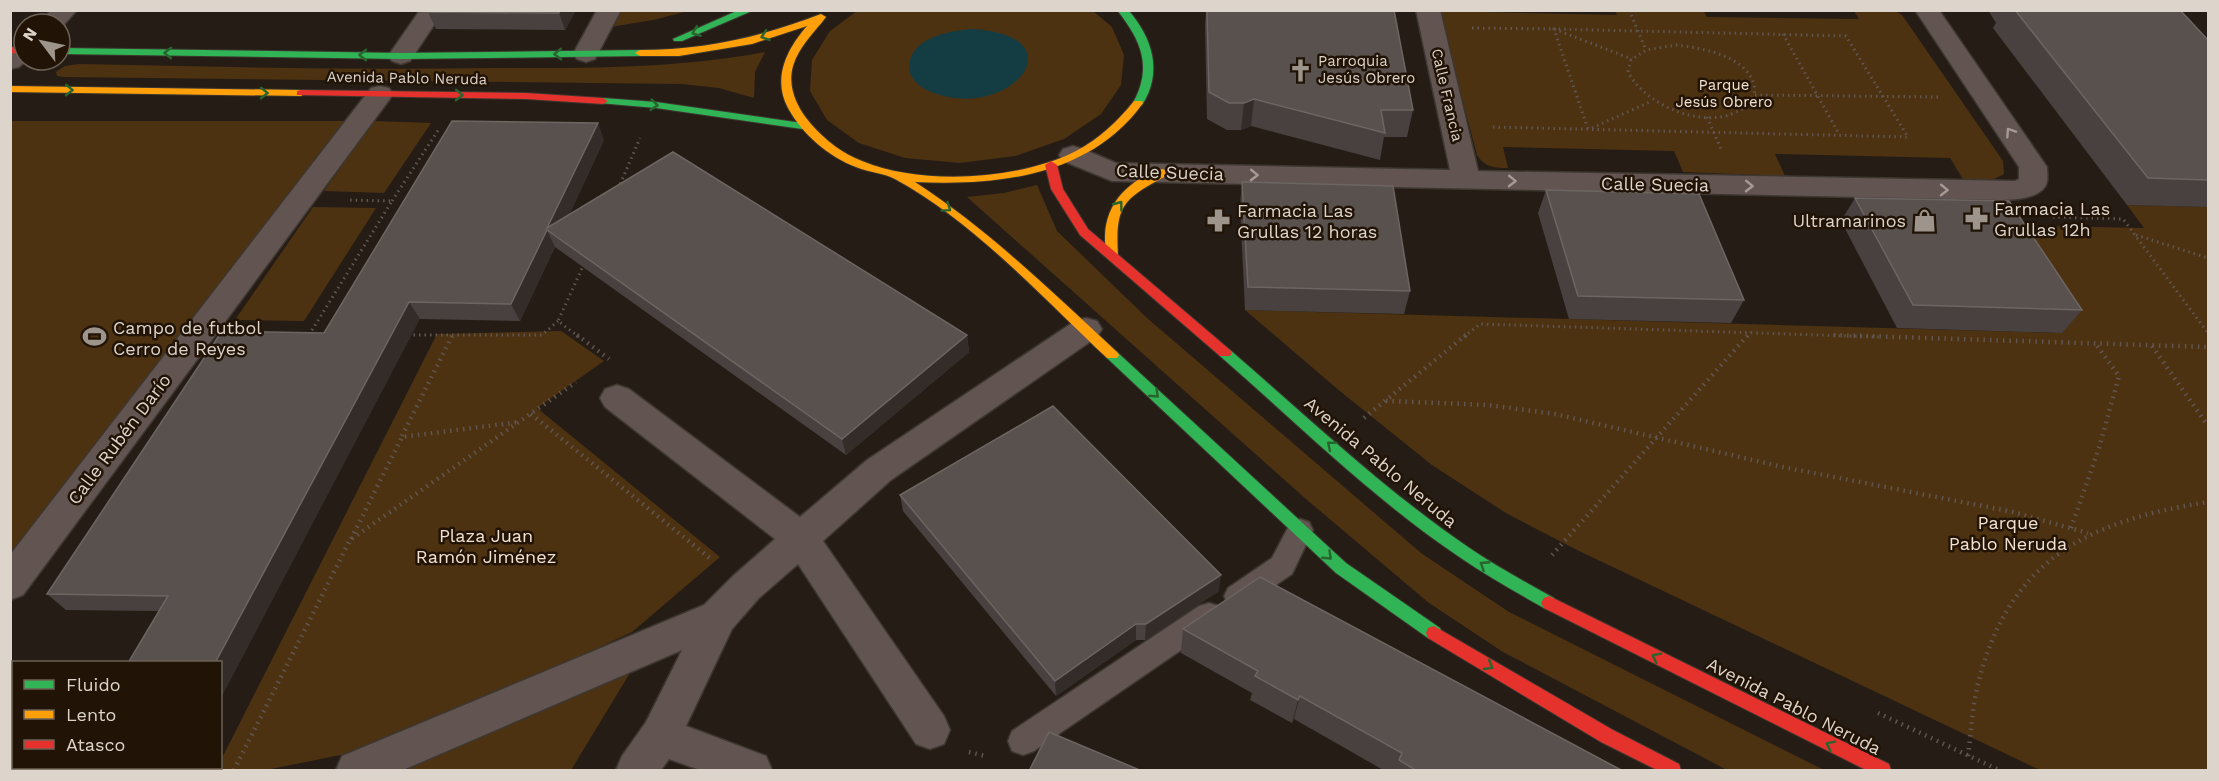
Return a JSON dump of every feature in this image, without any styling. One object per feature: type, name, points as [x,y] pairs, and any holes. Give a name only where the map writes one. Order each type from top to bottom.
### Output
[{"type":"main road","points":[[642,53],[749,10]]},
{"type":"main road","points":[[825,14],[804,33],[791,54],[784,78],[787,96],[802,126],[833,152],[866,167],[898,176],[950,181],[1016,175],[1062,160],[1094,146],[1123,123],[1147,90],[1150,53],[1133,20],[1122,10]]},
{"type":"main road","name":"Avenida Pablo Neruda","points":[[72,51],[401,56],[679,53],[752,41],[825,14]]},
{"type":"main road","name":"Avenida Pablo Neruda","points":[[10,89],[526,96],[656,105],[802,126]]},
{"type":"main road","name":"Avenida Pablo Neruda","points":[[1062,160],[1057,189],[1084,232],[1430,529],[1516,586],[1883,771]]},
{"type":"main road","points":[[1112,256],[1111,217],[1118,203],[1140,185],[1162,173]]},
{"type":"main road","points":[[898,176],[952,211],[1008,258],[1341,568],[1428,630],[1607,736],[1673,771]]},
{"type":"street","points":[[401,56],[432,10]]},
{"type":"street","points":[[586,54],[609,10]]},
{"type":"street","name":"Calle Francia","points":[[1428,10],[1467,180]]},
{"type":"street","name":"Calle Suecia","points":[[1062,160],[1112,172],[1983,191],[2016,191],[2026,188],[2033,183],[2033,167],[1927,10]]},
{"type":"street","name":"Calle Rubén Darío","points":[[10,584],[380,94]]},
{"type":"street","points":[[637,771],[660,736],[718,617],[746,587],[879,470],[1086,329]]},
{"type":"street","points":[[617,398],[802,539],[930,730]]},
{"type":"street","points":[[357,771],[718,617]]},
{"type":"street","points":[[660,736],[751,771]]},
{"type":"lane","points":[[1023,741],[1282,566],[1300,530]]},
{"type":"path","points":[[1629,10],[1647,50]]},
{"type":"path","points":[[1467,28],[1846,36],[1908,137],[1492,127]]},
{"type":"path","points":[[1554,29],[1632,59]]},
{"type":"path","points":[[1554,29],[1588,129]]},
{"type":"path","points":[[1783,34],[1839,135]]},
{"type":"path","points":[[1676,45],[1697,47],[1718,53],[1735,62],[1748,74],[1755,86],[1755,94],[1747,108],[1732,114],[1713,117],[1691,116],[1669,110],[1638,91],[1630,80],[1628,69],[1632,59],[1647,50],[1676,45]]},
{"type":"path","points":[[1755,94],[1986,97]]},
{"type":"path","points":[[1588,129],[1652,101]]},
{"type":"path","points":[[615,195],[656,105]]},
{"type":"path","points":[[309,335],[440,127]]},
{"type":"path","points":[[300,198],[392,201]]},
{"type":"path","points":[[2044,216],[2123,219],[2208,333]]},
{"type":"path","points":[[2135,234],[2208,258]]},
{"type":"path","points":[[404,335],[542,336],[558,321],[586,258]]},
{"type":"path","points":[[558,321],[610,359],[601,365]]},
{"type":"path","points":[[1359,423],[1480,324],[2208,347]]},
{"type":"path","points":[[1552,555],[1751,332]]},
{"type":"path","points":[[298,335],[321,335]]},
{"type":"path","points":[[234,771],[452,336]]},
{"type":"path","points":[[2071,528],[2099,448],[2119,376],[2096,343]]},
{"type":"path","points":[[2152,345],[2208,426]]},
{"type":"path","points":[[350,540],[583,377]]},
{"type":"path","points":[[1385,401],[1522,409],[1659,436],[1784,467],[1934,494],[2088,533]]},
{"type":"path","points":[[531,414],[746,587]]},
{"type":"path","points":[[402,437],[520,422]]},
{"type":"path","points":[[1968,756],[1977,687],[1992,640],[2014,597],[2044,562],[2088,533],[2126,518],[2167,507],[2208,502]]},
{"type":"path","points":[[930,730],[956,750],[989,757],[1023,741]]},
{"type":"green space","name":"Parque Jesús Obrero","points":[[1703,10],[1707,17],[1859,19],[1854,11],[1895,11],[1902,15],[2003,161],[2004,174],[1990,181],[1964,181],[1950,158],[1775,154],[1785,176],[1683,172],[1674,151],[1503,147],[1508,168],[1490,166],[1477,155],[1439,11],[1617,15],[1615,11]]},
{"type":"green space","points":[[618,11],[688,11],[610,27]]},
{"type":"green space","points":[[857,11],[1093,11],[1112,27],[1124,55],[1121,85],[1101,114],[1064,139],[1015,156],[960,163],[905,158],[859,143],[827,120],[810,91],[812,60],[830,31]]},
{"type":"green space","points":[[765,52],[755,72],[754,98],[719,88],[682,84],[64,77],[57,76],[56,72],[72,72],[72,65],[79,64],[441,69],[663,65]]},
{"type":"green space","name":"Campo de futbol Cerro de Reyes","points":[[11,121],[347,121],[11,552]]},
{"type":"green space","points":[[374,121],[431,123],[384,193],[324,191]]},
{"type":"green space","points":[[1037,185],[1057,231],[1147,318],[1421,553],[1509,612],[1824,770],[1727,770],[1503,652],[1429,603],[1306,499],[967,197],[1004,193]]},
{"type":"green space","name":"Parque Pablo Neruda","points":[[2127,205],[2208,207],[2208,770],[2040,770],[1577,550],[1506,513],[1432,465],[1341,392],[1245,310],[2061,333],[1993,225],[2144,228]]},
{"type":"green space","points":[[313,207],[376,208],[304,321],[235,320]]},
{"type":"green space","name":"Plaza Juan Ramón Jiménez","points":[[561,331],[604,361],[537,408],[720,557],[632,632],[476,704],[345,754],[266,770],[215,770],[222,769],[222,758],[437,334]]},
{"type":"green space","points":[[636,663],[571,770],[396,770]]},
{"type":"water","points":[[971,29],[1005,35],[1023,46],[1028,61],[1021,76],[1006,89],[983,97],[956,98],[927,90],[917,83],[910,73],[909,66],[911,56],[917,48],[933,37]]},
{"type":"building","points":[[429,10],[560,10],[559,13],[428,12]]},
{"type":"building","name":"Parroquia Jesús Obrero","points":[[1207,10],[1394,10],[1413,110],[1381,110],[1385,133],[1254,99],[1244,103],[1229,103],[1209,92]]},
{"type":"building","points":[[2015,10],[2180,10],[2208,40],[2208,180],[2148,178]]},
{"type":"building","points":[[452,121],[598,123],[547,228],[673,152],[967,335],[842,439],[547,230],[511,304],[409,302],[216,661],[129,661],[168,596],[47,594],[222,331],[324,333]]},
{"type":"building","points":[[1242,182],[1393,186],[1410,291],[1248,287]]},
{"type":"building","points":[[1546,190],[1699,194],[1744,300],[1578,296]]},
{"type":"building","points":[[1855,198],[2009,201],[2082,310],[1913,305]]},
{"type":"building","points":[[1053,406],[1221,575],[1146,624],[1136,624],[1055,681],[900,495]]},
{"type":"building","points":[[1260,577],[1623,771],[1417,771],[1399,760],[1402,753],[1300,696],[1298,700],[1255,676],[1258,671],[1183,629]]},
{"type":"building","points":[[1049,732],[1142,771],[1029,771]]},
{"type":"traffic: fast","points":[[678,39],[749,10]]},
{"type":"traffic: fast","points":[[1122,10],[1138,30],[1147,54],[1148,79],[1145,92],[1138,103]]},
{"type":"traffic: fast","points":[[72,51],[401,56],[640,53]]},
{"type":"traffic: fast","points":[[603,101],[656,105],[802,126]]},
{"type":"traffic: fast","points":[[1225,353],[1341,455],[1420,520],[1462,551],[1549,603]]},
{"type":"traffic: fast","points":[[1112,355],[1341,568],[1434,633]]},
{"type":"traffic: slow","points":[[821,17],[799,42],[792,55],[787,67],[788,94],[804,123],[822,141],[850,160],[884,173],[949,180],[984,178],[1051,165],[1080,154],[1103,139],[1138,103]]},
{"type":"traffic: slow","points":[[640,53],[679,53],[752,41],[820,18]]},
{"type":"traffic: slow","points":[[10,89],[301,93]]},
{"type":"traffic: slow","points":[[1112,256],[1112,224],[1119,204],[1125,196],[1162,173]]},
{"type":"traffic: slow","points":[[898,176],[952,211],[1008,258],[1112,355]]},
{"type":"traffic: jam","points":[[301,93],[526,96],[603,101]]},
{"type":"traffic: jam","points":[[1051,165],[1057,189],[1084,232],[1225,353]]},
{"type":"traffic: jam","points":[[1549,603],[1883,770]]},
{"type":"traffic: jam","points":[[1434,633],[1607,736],[1673,770]]},
{"type":"place","name":"Parroquia Jesús Obrero","points":[[1300,70]]},
{"type":"place","name":"Farmacia Las Grullas 12h","points":[[1976,218]]},
{"type":"place","name":"Farmacia Las Grullas 12 horas","points":[[1219,220]]},
{"type":"place","name":"Ultramarinos","points":[[1924,220]]},
{"type":"place","name":"Campo de futbol Cerro de Reyes","points":[[95,337]]}]
